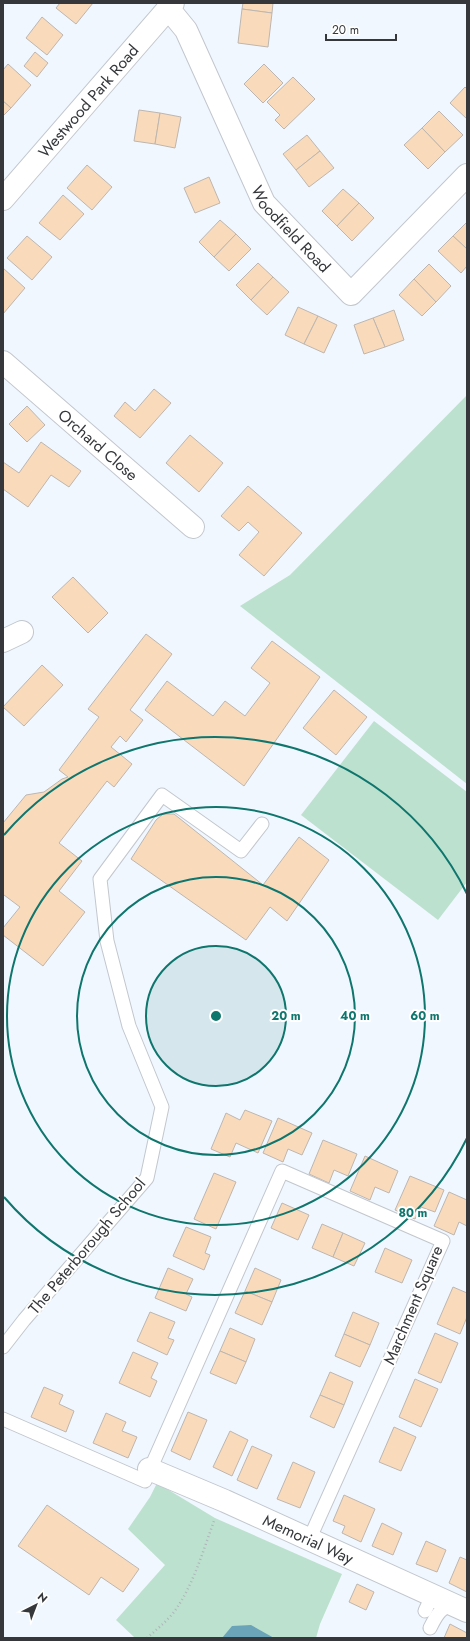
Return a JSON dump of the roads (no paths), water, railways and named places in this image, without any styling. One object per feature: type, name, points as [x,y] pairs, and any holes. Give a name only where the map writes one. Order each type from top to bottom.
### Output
[{"type":"street","name":"Woodfield Road","points":[[170,6],[186,30],[264,203],[351,294],[467,175]]},
{"type":"street","name":"Westwood Park Road","points":[[3,199],[170,6]]},
{"type":"street","name":"Orchard Close","points":[[3,362],[193,527]]},
{"type":"street","points":[[3,641],[22,632]]},
{"type":"street","name":"Memorial Way","points":[[149,1469],[225,1501],[309,1540],[444,1606]]},
{"type":"lane","name":"The Peterborough School","points":[[3,1347],[24,1320],[147,1178],[162,1107],[127,1018],[107,941],[100,879],[162,795],[241,851],[262,824]]},
{"type":"lane","name":"Marchment Square","points":[[149,1469],[282,1171],[443,1241],[309,1540]]},
{"type":"lane","points":[[3,1418],[145,1481],[149,1469]]},
{"type":"lane","points":[[430,1628],[438,1613],[444,1606]]},
{"type":"water","points":[[251,1625],[274,1638],[222,1638],[232,1626]]}]
